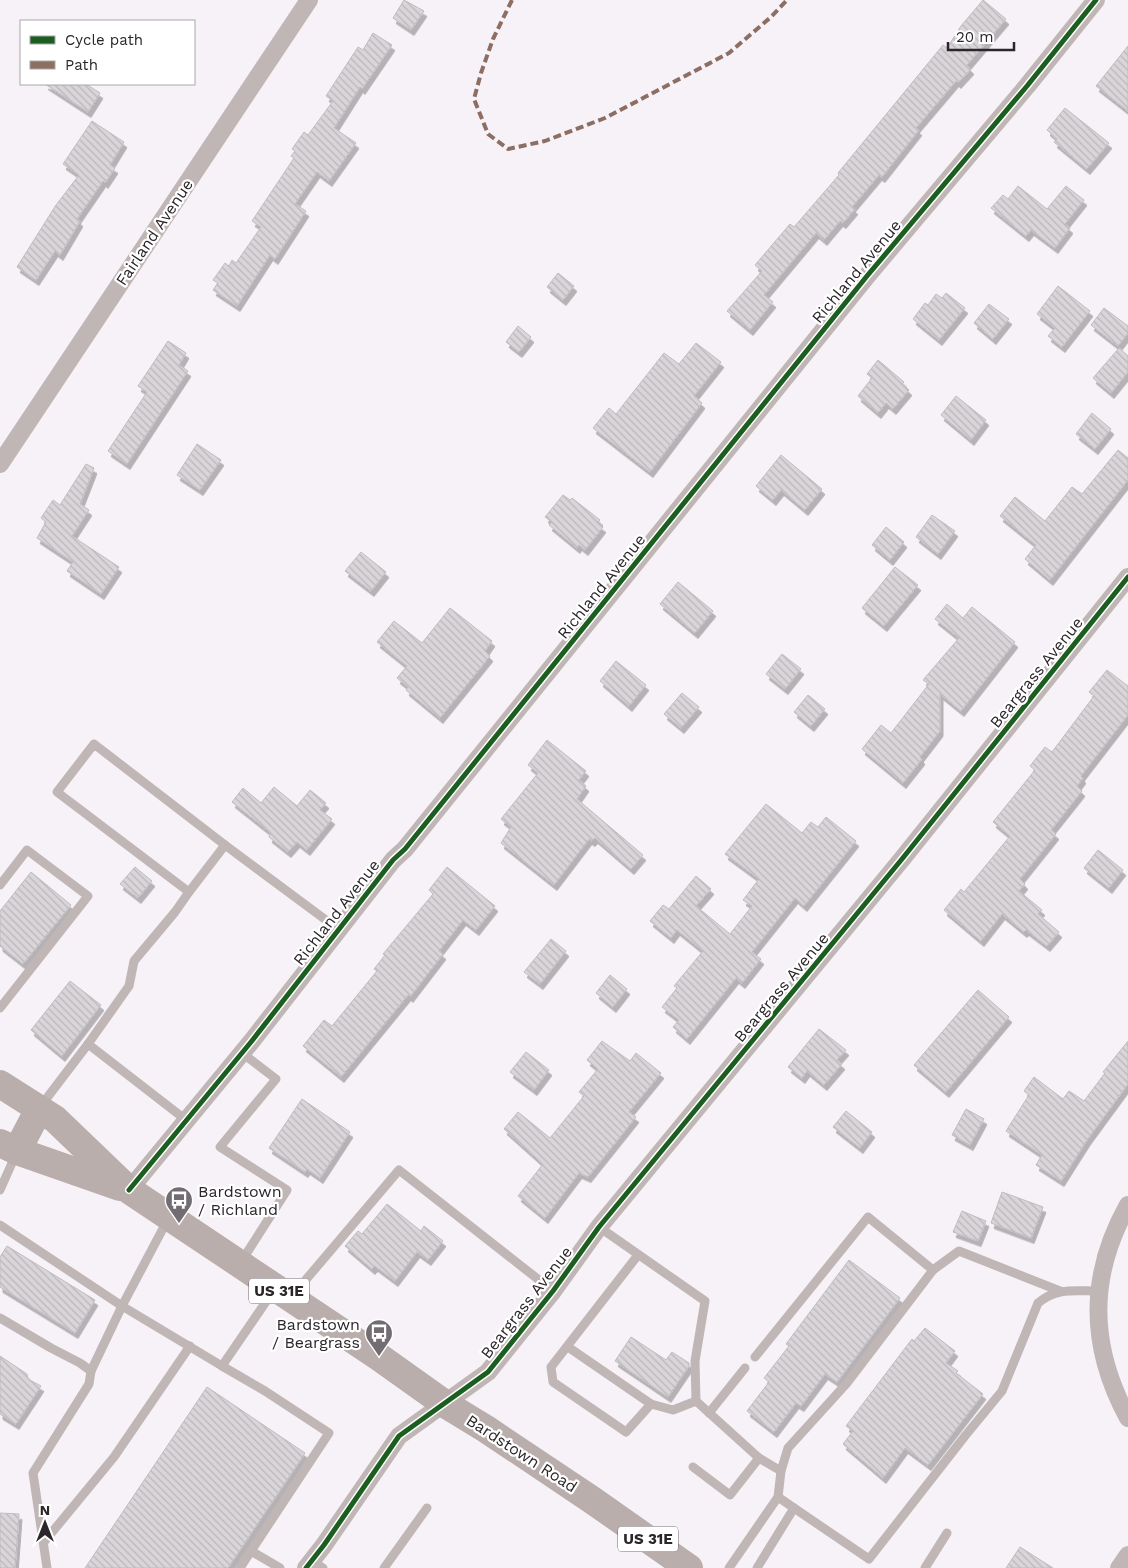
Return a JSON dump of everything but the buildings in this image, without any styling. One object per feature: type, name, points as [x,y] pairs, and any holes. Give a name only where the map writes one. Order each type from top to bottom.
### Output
[{"type":"main road","name":"Bardstown Road","points":[[0,1084],[55,1119],[128,1190],[379,1357],[445,1404],[494,1434],[689,1568]]},
{"type":"main road","points":[[8,1147],[39,1109]]},
{"type":"main road","name":"Bardstown Road","points":[[8,1147],[128,1190]]},
{"type":"street","name":"Fairland Avenue","points":[[0,464],[309,0]]},
{"type":"street","name":"Richland Avenue","points":[[128,1190],[242,1053],[393,860],[405,849],[861,284],[1027,86],[1096,0]]},
{"type":"street","name":"Beargrass Avenue","points":[[314,1566],[399,1436],[488,1372],[553,1291],[599,1227],[902,859],[1128,577]]},
{"type":"street","points":[[1128,1205],[1117,1224],[1104,1260],[1099,1291],[1098,1327],[1116,1394],[1128,1418]]},
{"type":"street","points":[[1119,1568],[1128,1555]]},
{"type":"lane","points":[[189,892],[57,792],[94,744],[338,929]]},
{"type":"lane","points":[[39,1109],[129,986],[134,961],[175,912],[225,845]]},
{"type":"lane","points":[[0,885],[27,850],[88,896],[0,1008]]},
{"type":"lane","points":[[88,1044],[186,1120]]},
{"type":"lane","points":[[239,1264],[287,1190],[220,1147],[276,1079],[242,1053]]},
{"type":"lane","points":[[0,1190],[8,1147]]},
{"type":"lane","points":[[222,1366],[283,1293],[399,1170],[553,1291]]},
{"type":"lane","points":[[47,1568],[32,1473],[89,1384],[91,1371],[122,1306],[169,1217]]},
{"type":"lane","points":[[755,1357],[868,1217],[934,1270]]},
{"type":"lane","points":[[0,1225],[122,1306],[329,1433],[240,1568]]},
{"type":"lane","points":[[599,1227],[704,1301],[695,1361],[696,1401],[759,1458],[781,1471]]},
{"type":"lane","points":[[729,1568],[778,1497],[781,1471],[788,1448],[846,1383],[934,1270],[959,1251],[1060,1291]]},
{"type":"lane","points":[[638,1255],[551,1367],[553,1382],[626,1432],[651,1404]]},
{"type":"lane","points":[[778,1497],[869,1559],[1002,1391],[1038,1303],[1047,1296],[1060,1291],[1099,1291]]},
{"type":"lane","points":[[0,1318],[91,1371]]},
{"type":"lane","points":[[44,1542],[114,1457],[190,1346]]},
{"type":"lane","points":[[568,1347],[651,1404],[673,1410],[696,1401]]},
{"type":"lane","points":[[709,1414],[745,1368]]},
{"type":"lane","points":[[693,1467],[730,1494],[759,1458]]},
{"type":"lane","points":[[384,1568],[427,1508]]},
{"type":"lane","points":[[757,1568],[794,1508]]},
{"type":"lane","points":[[925,1568],[947,1533]]},
{"type":"lane","points":[[251,1551],[280,1568]]},
{"type":"marked path","points":[[512,0],[493,39],[474,99],[488,134],[508,149],[545,141],[605,118],[729,53],[771,17],[787,0]]},
{"type":"cycle path","points":[[129,1190],[251,1042],[393,860],[405,849],[867,276],[1027,86],[1096,0]]},
{"type":"cycle path","points":[[306,1568],[399,1436],[488,1372],[553,1291],[599,1227],[902,859],[1128,577]]},
{"type":"place","name":"Bardstown / Richland","points":[[179,1224]]},
{"type":"place","name":"Bardstown / Beargrass","points":[[379,1357]]}]
